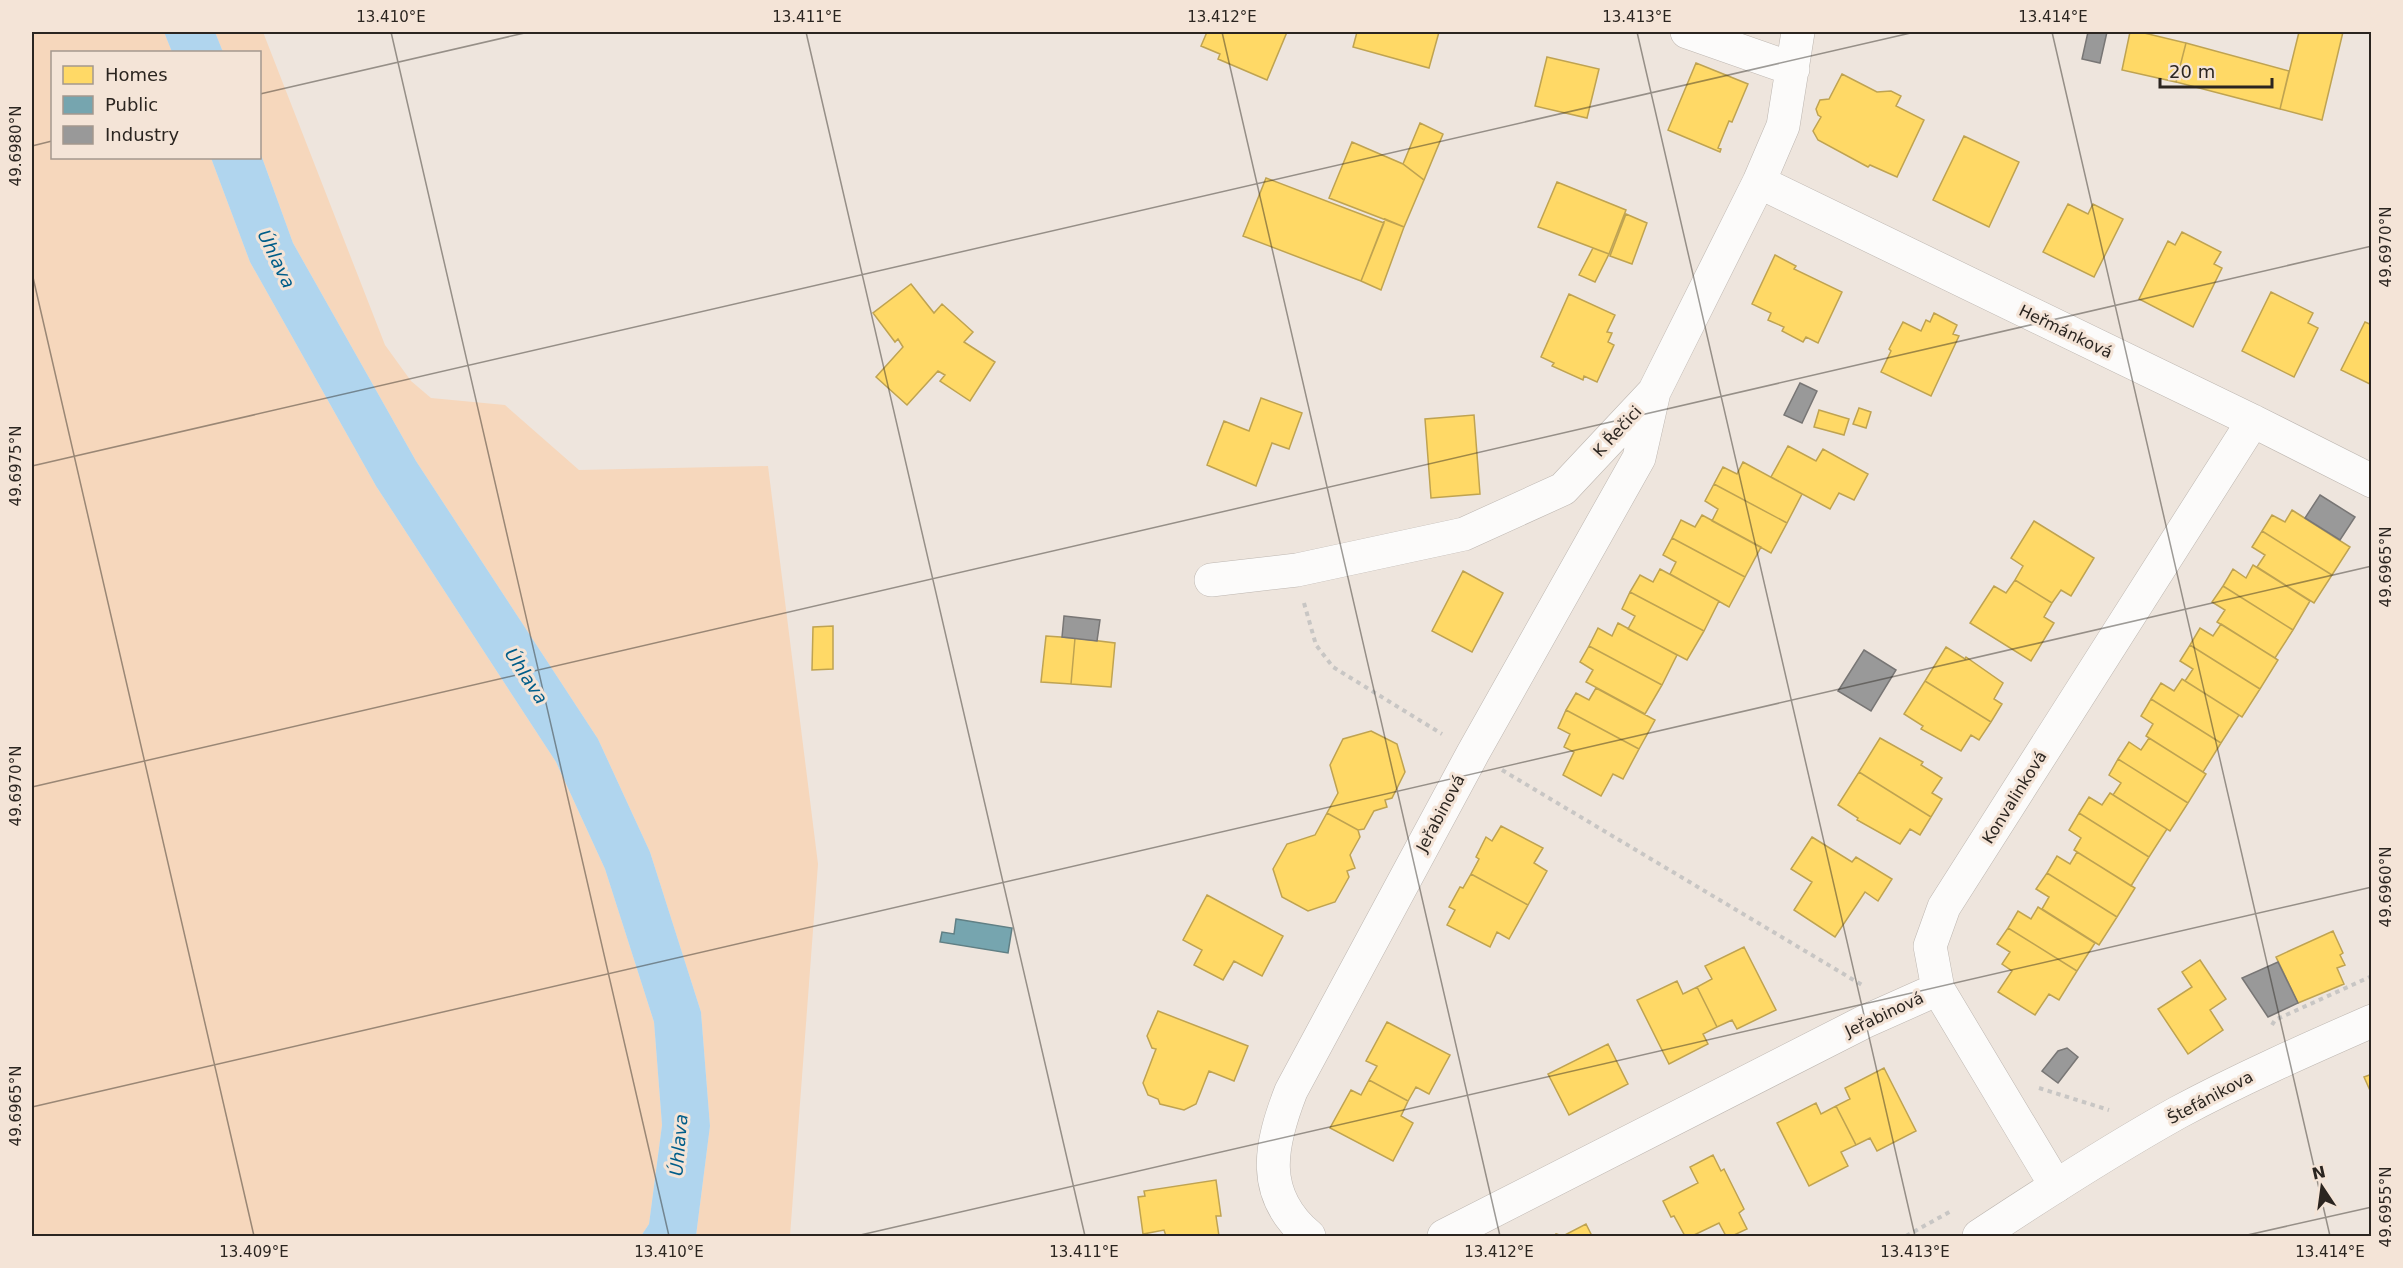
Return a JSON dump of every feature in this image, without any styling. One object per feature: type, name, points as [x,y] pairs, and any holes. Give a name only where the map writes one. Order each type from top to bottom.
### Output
[{"type":"street","points":[[1687,32],[1793,69]]},
{"type":"street","name":"K Řečici","points":[[1211,580],[1297,570],[1464,534],[1563,489],[1654,392],[1759,182],[1783,126],[1798,32]]},
{"type":"street","name":"Heřmánková","points":[[1759,182],[2372,481]]},
{"type":"street","name":"Jeřabinová","points":[[1310,1236],[1298,1227],[1283,1205],[1274,1178],[1273,1149],[1280,1121],[1292,1091],[1473,753],[1639,458],[1654,392]]},
{"type":"street","name":"Konvalinková","points":[[2056,1186],[1938,989],[1930,946],[1944,907],[2253,421]]},
{"type":"street","name":"Jeřabinová","points":[[1444,1236],[1938,989]]},
{"type":"street","name":"Štefánikova","points":[[1979,1236],[2056,1186],[2178,1113],[2285,1058],[2372,1021]]},
{"type":"path","points":[[1297,570],[1316,645],[1333,667],[1899,1007]]},
{"type":"path","points":[[2030,1084],[2113,1112]]},
{"type":"shaded area","points":[[32,32],[164,32],[172,51],[51,51],[51,159],[211,159],[250,262],[376,486],[556,762],[605,869],[654,1022],[662,1125],[649,1224],[641,1236],[32,1236]]},
{"type":"shaded area","points":[[215,32],[263,32],[385,345],[411,381],[431,398],[505,405],[579,470],[768,466],[818,864],[790,1236],[696,1236],[710,1126],[701,1012],[650,852],[598,739],[416,461],[293,243],[261,155],[261,51],[223,51]]},
{"type":"water","points":[[164,32],[215,32],[223,51],[172,51]]},
{"type":"water","name":"Úhlava","points":[[261,155],[293,243],[416,461],[598,739],[650,852],[701,1012],[710,1126],[696,1236],[641,1236],[649,1224],[662,1125],[654,1022],[605,869],[556,762],[376,486],[250,262],[211,159],[261,159]]},
{"type":"building: Homes","points":[[1207,32],[1287,32],[1267,80],[1218,59],[1220,54],[1201,46]]},
{"type":"building: Homes","points":[[1357,32],[1439,32],[1429,68],[1353,47]]},
{"type":"building: Homes","points":[[2130,32],[2140,32],[2186,43],[2176,82],[2122,70]]},
{"type":"building: Homes","points":[[2299,32],[2343,32],[2322,120],[2280,109]]},
{"type":"building: Homes","points":[[2186,43],[2289,71],[2280,109],[2176,82]]},
{"type":"building: Homes","points":[[1547,57],[1599,69],[1587,118],[1535,106]]},
{"type":"building: Homes","points":[[1696,63],[1748,84],[1732,122],[1729,121],[1718,148],[1721,149],[1720,152],[1668,130]]},
{"type":"building: Homes","points":[[1842,74],[1877,92],[1891,91],[1901,96],[1896,106],[1924,120],[1897,177],[1870,165],[1868,167],[1818,140],[1813,131],[1821,117],[1816,109],[1820,100],[1829,99]]},
{"type":"building: Homes","points":[[1420,123],[1443,134],[1424,180],[1403,164]]},
{"type":"building: Homes","points":[[1964,136],[2019,162],[1989,227],[1933,200]]},
{"type":"building: Homes","points":[[1352,142],[1403,164],[1424,180],[1404,227],[1329,198]]},
{"type":"building: Homes","points":[[1266,178],[1384,223],[1361,281],[1243,236]]},
{"type":"building: Homes","points":[[1557,182],[1626,210],[1609,254],[1538,227]]},
{"type":"building: Homes","points":[[2068,204],[2088,214],[2093,204],[2123,219],[2094,277],[2043,252]]},
{"type":"building: Homes","points":[[1626,214],[1647,223],[1632,264],[1610,256]]},
{"type":"building: Homes","points":[[1385,219],[1404,227],[1381,290],[1361,281]]},
{"type":"building: Homes","points":[[2182,232],[2221,252],[2214,264],[2222,268],[2193,327],[2139,299],[2168,241],[2175,245]]},
{"type":"building: Homes","points":[[1593,248],[1609,254],[1595,282],[1579,275]]},
{"type":"building: Homes","points":[[1775,255],[1796,266],[1794,269],[1842,292],[1818,343],[1806,337],[1803,342],[1782,331],[1784,327],[1768,320],[1771,313],[1752,304]]},
{"type":"building: Homes","points":[[911,284],[934,313],[942,304],[973,332],[964,342],[995,362],[970,401],[940,381],[945,375],[938,371],[907,405],[876,377],[903,347],[898,339],[895,342],[873,313]]},
{"type":"building: Homes","points":[[2271,292],[2313,313],[2308,323],[2318,328],[2294,377],[2242,351]]},
{"type":"building: Homes","points":[[1569,294],[1615,315],[1607,332],[1612,333],[1608,342],[1614,345],[1597,382],[1584,376],[1583,380],[1552,366],[1554,363],[1541,357]]},
{"type":"building: Homes","points":[[1934,313],[1957,325],[1953,334],[1959,336],[1931,396],[1881,372],[1891,351],[1889,349],[1903,322],[1921,331],[1926,320],[1930,322]]},
{"type":"building: Homes","points":[[2365,322],[2372,325],[2372,385],[2341,370]]},
{"type":"building: Homes","points":[[1261,398],[1302,413],[1289,449],[1272,443],[1256,486],[1207,465],[1224,421],[1249,431]]},
{"type":"building: Homes","points":[[1859,408],[1871,412],[1866,428],[1853,424]]},
{"type":"building: Homes","points":[[1819,410],[1849,419],[1844,435],[1814,427]]},
{"type":"building: Homes","points":[[1474,415],[1480,494],[1431,498],[1425,419]]},
{"type":"building: Homes","points":[[1788,446],[1816,461],[1823,449],[1868,474],[1854,500],[1839,493],[1830,509],[1771,477]]},
{"type":"building: Homes","points":[[1743,462],[1802,494],[1787,523],[1714,484],[1723,467],[1737,474]]},
{"type":"building: Homes","points":[[1714,484],[1787,523],[1771,553],[1712,521],[1718,509],[1705,501]]},
{"type":"building: Homes","points":[[2292,510],[2350,547],[2332,575],[2262,531],[2272,515],[2285,522]]},
{"type":"building: Homes","points":[[1702,515],[1761,547],[1745,577],[1672,538],[1681,520],[1695,527]]},
{"type":"building: Homes","points":[[2034,521],[2094,558],[2071,596],[2061,590],[2052,603],[2015,580],[2023,566],[2011,558]]},
{"type":"building: Homes","points":[[2262,531],[2332,575],[2314,603],[2257,567],[2265,555],[2252,547]]},
{"type":"building: Homes","points":[[1672,538],[1745,577],[1729,607],[1670,574],[1676,562],[1663,555]]},
{"type":"building: Homes","points":[[2253,565],[2310,601],[2293,630],[2223,586],[2233,569],[2246,578]]},
{"type":"building: Homes","points":[[1660,569],[1719,601],[1704,631],[1630,592],[1640,575],[1653,582]]},
{"type":"building: Homes","points":[[1463,571],[1503,593],[1472,652],[1432,631]]},
{"type":"building: Homes","points":[[2015,580],[2052,603],[2044,617],[2054,623],[2031,661],[1970,623],[1994,586],[2006,593]]},
{"type":"building: Homes","points":[[2223,586],[2293,630],[2275,658],[2217,622],[2225,610],[2212,602]]},
{"type":"building: Homes","points":[[1630,592],[1704,631],[1687,660],[1628,629],[1635,616],[1622,609]]},
{"type":"building: Homes","points":[[1618,623],[1677,655],[1662,685],[1589,646],[1598,628],[1612,636]]},
{"type":"building: Homes","points":[[2221,624],[2278,660],[2260,689],[2190,645],[2200,628],[2213,636]]},
{"type":"building: Homes","points":[[833,626],[833,669],[812,670],[813,627]]},
{"type":"building: Homes","points":[[1046,636],[1075,638],[1071,684],[1041,682]]},
{"type":"building: Homes","points":[[1075,638],[1115,643],[1111,687],[1071,684]]},
{"type":"building: Homes","points":[[2190,645],[2260,689],[2242,717],[2185,681],[2193,669],[2180,661]]},
{"type":"building: Homes","points":[[1589,646],[1662,685],[1645,714],[1586,682],[1593,670],[1580,662]]},
{"type":"building: Homes","points":[[1946,647],[1965,659],[1966,657],[2003,683],[1994,699],[2002,704],[1991,722],[1925,681]]},
{"type":"building: Homes","points":[[2182,679],[2239,715],[2221,743],[2151,699],[2161,683],[2174,691]]},
{"type":"building: Homes","points":[[1925,681],[1991,722],[1979,740],[1971,735],[1961,751],[1921,729],[1923,726],[1904,714]]},
{"type":"building: Homes","points":[[1596,688],[1655,720],[1639,749],[1566,710],[1576,693],[1589,700]]},
{"type":"building: Homes","points":[[2151,699],[2221,743],[2203,772],[2146,736],[2153,724],[2141,716]]},
{"type":"building: Homes","points":[[1566,710],[1639,749],[1623,779],[1613,774],[1601,796],[1563,775],[1574,752],[1564,747],[1570,734],[1558,728]]},
{"type":"building: Homes","points":[[1371,731],[1397,744],[1405,772],[1392,798],[1385,800],[1387,807],[1374,811],[1364,829],[1358,830],[1327,813],[1338,793],[1330,765],[1343,739]]},
{"type":"building: Homes","points":[[1880,738],[1923,762],[1921,765],[1942,778],[1932,793],[1942,799],[1931,817],[1859,772]]},
{"type":"building: Homes","points":[[2149,738],[2206,774],[2188,803],[2118,759],[2129,742],[2141,750]]},
{"type":"building: Homes","points":[[2118,759],[2188,803],[2170,831],[2113,795],[2121,783],[2109,775]]},
{"type":"building: Homes","points":[[1859,772],[1931,817],[1920,835],[1910,829],[1900,844],[1857,820],[1858,818],[1838,805]]},
{"type":"building: Homes","points":[[2110,793],[2167,829],[2149,857],[2079,813],[2089,797],[2102,805]]},
{"type":"building: Homes","points":[[1327,813],[1358,830],[1360,837],[1350,855],[1355,868],[1347,871],[1349,877],[1335,902],[1308,911],[1282,897],[1273,869],[1287,844],[1315,835]]},
{"type":"building: Homes","points":[[2079,813],[2149,857],[2131,886],[2074,850],[2081,838],[2069,830]]},
{"type":"building: Homes","points":[[1501,826],[1543,848],[1534,863],[1547,871],[1528,905],[1471,874],[1486,837],[1492,841]]},
{"type":"building: Homes","points":[[1812,837],[1852,862],[1856,857],[1892,879],[1878,901],[1865,892],[1835,937],[1794,910],[1812,882],[1791,869]]},
{"type":"building: Homes","points":[[2077,852],[2135,888],[2117,917],[2047,873],[2057,856],[2070,864]]},
{"type":"building: Homes","points":[[2047,873],[2117,917],[2099,945],[2042,909],[2049,897],[2036,889]]},
{"type":"building: Homes","points":[[1471,874],[1528,905],[1509,939],[1497,932],[1490,947],[1447,925],[1455,910],[1449,907],[1460,887],[1463,888]]},
{"type":"building: Homes","points":[[1207,895],[1283,936],[1262,976],[1234,961],[1223,980],[1194,965],[1202,950],[1183,940]]},
{"type":"building: Homes","points":[[2038,907],[2095,943],[2077,971],[2008,928],[2018,911],[2031,919]]},
{"type":"building: Homes","points":[[2008,928],[2077,971],[2059,1000],[2049,994],[2035,1015],[1998,992],[2012,971],[2002,964],[2010,952],[1997,944]]},
{"type":"building: Homes","points":[[2333,931],[2343,953],[2340,955],[2345,965],[2337,968],[2344,984],[2298,1003],[2276,957]]},
{"type":"building: Homes","points":[[1744,947],[1776,1010],[1737,1029],[1732,1020],[1717,1027],[1697,987],[1712,979],[1705,966]]},
{"type":"building: Homes","points":[[2200,960],[2226,999],[2210,1010],[2223,1030],[2188,1054],[2158,1009],[2192,987],[2182,972]]},
{"type":"building: Homes","points":[[1677,981],[1683,994],[1697,987],[1717,1027],[1703,1034],[1708,1044],[1669,1064],[1637,1000]]},
{"type":"building: Homes","points":[[1158,1011],[1248,1046],[1234,1081],[1209,1071],[1196,1104],[1184,1110],[1160,1104],[1158,1099],[1148,1095],[1143,1083],[1156,1049],[1152,1048],[1147,1036]]},
{"type":"building: Homes","points":[[1387,1022],[1450,1055],[1429,1094],[1416,1087],[1408,1101],[1369,1080],[1377,1066],[1366,1061]]},
{"type":"building: Homes","points":[[1608,1044],[1628,1084],[1569,1115],[1548,1074]]},
{"type":"building: Homes","points":[[1884,1068],[1916,1131],[1877,1151],[1870,1138],[1856,1145],[1836,1106],[1850,1099],[1845,1088]]},
{"type":"building: Homes","points":[[2372,1074],[2372,1095],[2364,1077]]},
{"type":"building: Homes","points":[[1369,1080],[1408,1101],[1401,1116],[1413,1123],[1393,1161],[1330,1128],[1351,1090],[1361,1095]]},
{"type":"building: Homes","points":[[1816,1103],[1821,1114],[1836,1106],[1856,1145],[1841,1152],[1848,1166],[1809,1186],[1777,1123]]},
{"type":"building: Homes","points":[[1713,1155],[1721,1171],[1724,1169],[1744,1209],[1739,1213],[1747,1229],[1732,1236],[1726,1236],[1719,1223],[1692,1236],[1685,1236],[1663,1201],[1698,1183],[1690,1167]]},
{"type":"building: Homes","points":[[1216,1180],[1221,1216],[1216,1216],[1219,1236],[1166,1236],[1164,1230],[1143,1234],[1138,1197],[1145,1196],[1144,1191]]},
{"type":"building: Homes","points":[[1586,1224],[1592,1236],[1563,1236]]},
{"type":"building: Public","points":[[956,919],[1012,928],[1008,953],[940,942],[942,932],[954,934]]},
{"type":"building: Industry","points":[[2088,32],[2107,32],[2100,63],[2082,59]]},
{"type":"building: Industry","points":[[1800,383],[1817,391],[1802,423],[1784,415]]},
{"type":"building: Industry","points":[[2320,495],[2355,517],[2340,540],[2305,518]]},
{"type":"building: Industry","points":[[1064,616],[1100,620],[1097,641],[1062,637]]},
{"type":"building: Industry","points":[[1864,650],[1896,670],[1871,711],[1838,691]]},
{"type":"building: Industry","points":[[2278,962],[2298,1003],[2268,1017],[2242,978]]},
{"type":"building: Industry","points":[[2067,1048],[2078,1057],[2058,1083],[2042,1071],[2058,1051]]}]
